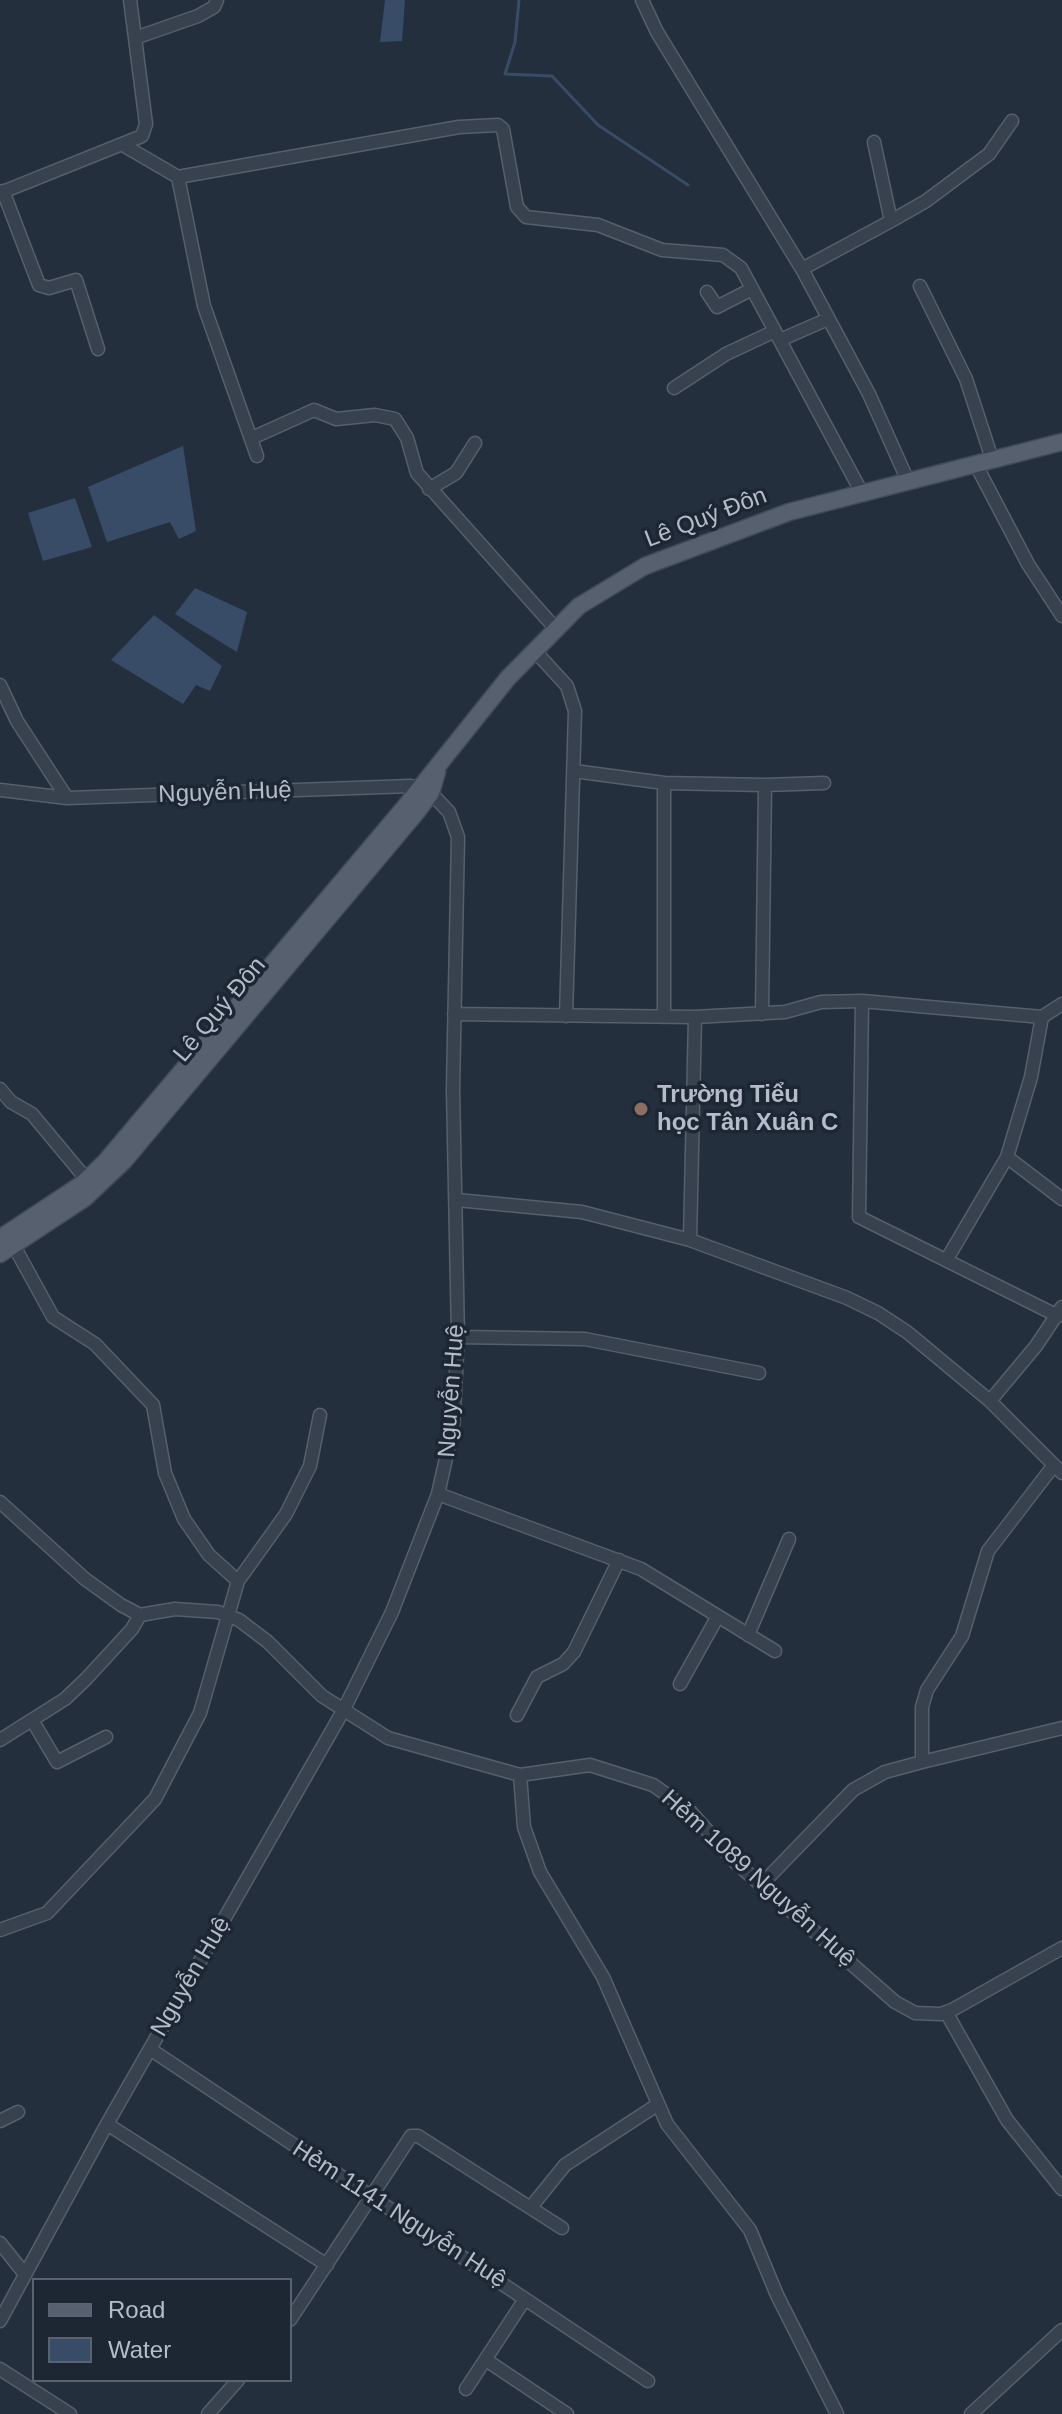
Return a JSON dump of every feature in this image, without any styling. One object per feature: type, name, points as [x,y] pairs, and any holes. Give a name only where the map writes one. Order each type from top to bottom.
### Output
[{"type":"main road","name":"Lê Quý Đôn","points":[[5,1246],[101,1184],[426,790],[439,762],[534,650],[555,628],[601,591],[645,566],[789,512],[1062,442]]},
{"type":"main road","name":"Lê Quý Đôn","points":[[5,1246],[87,1180],[204,1056]]},
{"type":"street","points":[[98,349],[76,280],[49,288],[39,285],[1,192],[142,136],[146,124],[130,0]]},
{"type":"street","points":[[135,38],[198,16],[214,7],[217,0]]},
{"type":"street","points":[[642,0],[657,32],[802,269],[869,394],[908,481]]},
{"type":"street","points":[[802,269],[926,201],[989,154],[1012,121]]},
{"type":"street","points":[[123,145],[178,177],[459,127],[498,125],[503,129],[517,207],[526,217],[598,225],[662,250],[723,255],[741,268],[862,493]]},
{"type":"street","points":[[874,142],[891,221]]},
{"type":"street","points":[[178,177],[204,306],[257,456]]},
{"type":"street","points":[[920,286],[966,379],[992,459]]},
{"type":"street","points":[[707,292],[717,307],[752,289]]},
{"type":"street","points":[[674,388],[726,354],[828,319]]},
{"type":"street","points":[[252,438],[314,410],[336,419],[387,415],[401,426],[417,473],[429,489],[555,628]]},
{"type":"street","points":[[429,489],[456,473],[475,443]]},
{"type":"street","points":[[975,463],[1028,564],[1062,616]]},
{"type":"street","points":[[534,650],[567,686],[575,711],[566,1016]]},
{"type":"street","points":[[0,685],[17,721],[67,798]]},
{"type":"street","points":[[574,771],[664,783],[824,783]]},
{"type":"street","points":[[664,783],[664,1017]]},
{"type":"street","points":[[762,1014],[765,785]]},
{"type":"street","name":"Nguyễn Huệ","points":[[0,790],[67,798],[426,790],[454,819],[458,837],[454,1014],[458,1337],[453,1427],[438,1494],[392,1612],[343,1711],[107,2124],[0,2321]]},
{"type":"street","points":[[454,1014],[695,1017],[762,1014],[821,1002],[862,1001],[1042,1017],[1062,1004]]},
{"type":"street","points":[[862,1001],[857,1212],[867,1224],[1060,1311],[990,1401]]},
{"type":"street","points":[[690,1240],[695,1017]]},
{"type":"street","points":[[947,1259],[1007,1157],[1031,1077],[1042,1017]]},
{"type":"street","points":[[0,1089],[11,1102],[32,1114],[87,1180]]},
{"type":"street","points":[[1007,1157],[1062,1199]]},
{"type":"street","points":[[457,1200],[582,1212],[690,1240],[847,1298],[907,1332],[990,1401],[1058,1469],[984,1560],[962,1636],[927,1690],[922,1707],[922,1762]]},
{"type":"street","points":[[5,1246],[53,1317],[95,1344],[153,1405],[165,1473],[184,1519],[209,1555],[238,1581]]},
{"type":"street","points":[[458,1337],[585,1339],[759,1373]]},
{"type":"street","points":[[0,1930],[47,1913],[155,1799],[200,1713],[238,1581],[298,1494],[317,1446],[320,1415]]},
{"type":"street","points":[[438,1494],[619,1560],[659,1578],[775,1651]]},
{"type":"street","points":[[0,1502],[85,1579],[140,1615],[175,1609],[226,1615]]},
{"type":"street","points":[[748,1635],[789,1539]]},
{"type":"street","points":[[517,1715],[537,1677],[563,1664],[574,1652],[619,1560]]},
{"type":"street","points":[[0,1740],[86,1679],[132,1629],[140,1615]]},
{"type":"street","name":"Hẻm 1089 Nguyễn Huệ","points":[[226,1615],[255,1629],[306,1682],[343,1711],[401,1744],[520,1775],[590,1765],[653,1785],[690,1811],[735,1862],[895,2002],[915,2013],[946,2012]]},
{"type":"street","points":[[680,1684],[718,1616]]},
{"type":"street","points":[[32,1720],[57,1762],[106,1737]]},
{"type":"street","points":[[761,1885],[853,1790],[885,1772],[1062,1728]]},
{"type":"street","points":[[520,1775],[530,1849],[553,1895],[603,1977],[657,2105],[683,2148],[750,2230],[832,2412]]},
{"type":"street","points":[[1062,1948],[946,2012],[1007,2120],[1062,2189]]},
{"type":"street","name":"Hẻm 1141 Nguyễn Huệ","points":[[150,2049],[648,2381]]},
{"type":"street","points":[[531,2207],[565,2165],[657,2105]]},
{"type":"street","points":[[0,2121],[18,2112]]},
{"type":"street","points":[[107,2124],[327,2265]]},
{"type":"street","points":[[292,2317],[409,2137],[415,2135],[562,2228]]},
{"type":"street","points":[[0,2243],[24,2273]]},
{"type":"street","points":[[466,2389],[525,2299]]},
{"type":"street","points":[[971,2414],[1062,2330]]},
{"type":"street","points":[[486,2360],[567,2414]]},
{"type":"street","points":[[0,2369],[70,2414]]},
{"type":"street","points":[[208,2414],[236,2382]]},
{"type":"water","points":[[385,0],[405,0],[402,41],[380,42]]},
{"type":"water","points":[[183,446],[196,531],[179,539],[170,522],[107,542],[88,487]]},
{"type":"water","points":[[75,498],[92,547],[43,561],[28,513]]},
{"type":"water","points":[[195,588],[247,612],[237,652],[175,614]]},
{"type":"water","points":[[154,615],[222,666],[210,691],[196,685],[183,704],[111,660]]},
{"type":"waterway","points":[[519,0],[515,42],[505,74],[552,76],[598,125],[688,185]]},
{"type":"place","name":"Trường Tiểu học Tân Xuân C","points":[[641,1109]]}]
